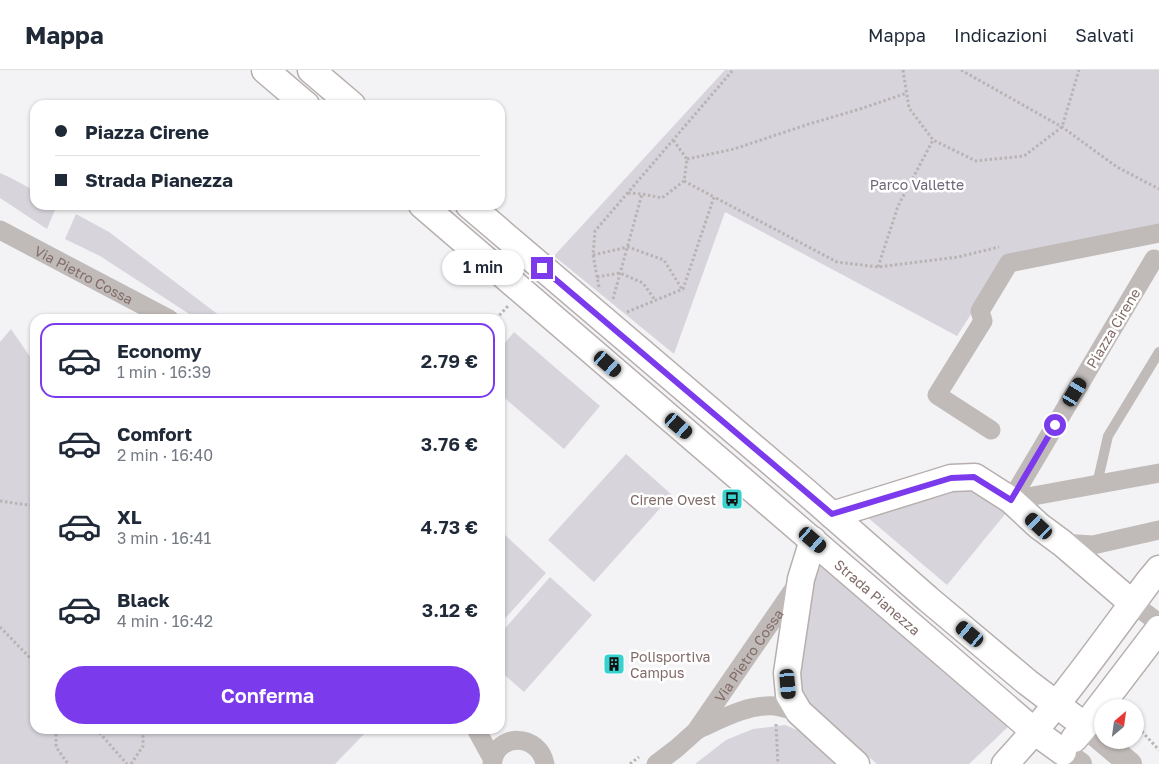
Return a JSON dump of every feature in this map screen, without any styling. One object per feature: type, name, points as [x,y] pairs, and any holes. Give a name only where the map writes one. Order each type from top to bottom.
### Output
[{"type":"main road","points":[[265,70],[300,100]]},
{"type":"main road","points":[[311,70],[346,100]]},
{"type":"main road","name":"Strada Pianezza","points":[[428,210],[813,540],[1065,760]]},
{"type":"main road","points":[[475,210],[832,514],[928,599],[1027,682],[1086,726]]},
{"type":"main road","points":[[832,514],[951,478],[974,477],[1011,500],[1039,526],[1062,543],[1132,603]]},
{"type":"main road","points":[[813,540],[801,579],[787,673],[789,695],[787,709],[856,764]]},
{"type":"main road","points":[[1005,764],[1078,676],[1159,569]]},
{"type":"main road","points":[[1065,760],[1086,726],[1159,629]]},
{"type":"street","name":"Via Pietro Cossa","points":[[0,230],[160,314]]},
{"type":"street","points":[[991,430],[937,395],[983,320],[980,311],[1009,263],[1159,233]]},
{"type":"street","name":"Piazza Cirene","points":[[1011,500],[1157,258]]},
{"type":"street","points":[[1011,500],[1159,472]]},
{"type":"street","points":[[813,540],[832,514]]},
{"type":"street","points":[[1062,543],[1093,545],[1159,530]]},
{"type":"street","name":"Via Pietro Cossa","points":[[656,764],[696,731],[801,579]]},
{"type":"street","points":[[1132,603],[1159,623]]},
{"type":"street","name":"Via Pietro Cossa","points":[[696,731],[726,716],[752,708],[787,709]]},
{"type":"street","points":[[1086,726],[1130,764]]},
{"type":"street","points":[[479,734],[493,762]]},
{"type":"street","points":[[493,734],[511,741]]},
{"type":"street","points":[[493,762],[496,752],[501,746],[511,741],[522,740],[530,742],[537,747],[546,761]]},
{"type":"lane","points":[[1097,484],[1108,436],[1159,352]]},
{"type":"path","points":[[601,296],[593,255],[596,231],[734,70]]},
{"type":"path","points":[[903,70],[909,108],[932,140],[976,161],[1024,156],[1062,127],[1079,70]]},
{"type":"path","points":[[961,70],[1062,127],[1117,167],[1159,189]]},
{"type":"path","points":[[687,159],[734,149],[907,93]]},
{"type":"path","points":[[627,193],[662,198],[684,181],[687,159],[673,140]]},
{"type":"path","points":[[878,267],[898,206],[932,140]]},
{"type":"path","points":[[684,181],[837,262],[878,267],[958,257],[1002,246]]},
{"type":"path","points":[[611,304],[642,194]]},
{"type":"path","points":[[622,314],[683,289],[714,197]]},
{"type":"path","points":[[593,255],[628,247],[664,260],[683,289]]},
{"type":"path","points":[[597,277],[620,273],[643,283],[655,300]]},
{"type":"path","points":[[0,501],[30,505]]},
{"type":"path","points":[[0,627],[30,658]]},
{"type":"path","points":[[778,764],[787,709]]},
{"type":"path","points":[[56,734],[56,747],[68,764]]},
{"type":"path","points":[[101,734],[129,764],[143,746],[143,734]]},
{"type":"path","points":[[1144,734],[1159,750]]},
{"type":"green space","name":"Parco Vallette","points":[[725,70],[1159,70],[1159,227],[1007,258],[957,336],[725,212],[674,354],[554,256]]},
{"type":"green space","points":[[0,173],[30,188],[30,210],[55,210],[47,229],[0,198]]},
{"type":"green space","points":[[76,214],[109,232],[217,314],[189,314],[100,256],[65,239]]},
{"type":"green space","points":[[11,329],[30,357],[30,734],[364,734],[335,764],[0,764],[0,342]]},
{"type":"green space","points":[[514,332],[600,406],[564,449],[505,398],[505,343]]},
{"type":"green space","points":[[626,454],[672,495],[594,582],[548,540]]},
{"type":"green space","points":[[958,486],[973,486],[1006,513],[947,585],[866,516]]},
{"type":"green space","points":[[505,535],[546,573],[505,618]]},
{"type":"green space","points":[[819,559],[1010,725],[969,764],[877,764],[809,705],[799,684],[798,658]]},
{"type":"green space","points":[[550,577],[592,615],[524,692],[505,675],[505,628]]},
{"type":"green space","points":[[785,725],[802,732],[839,764],[695,764],[726,740],[753,729]]},
{"type":"place","name":"Cirene Ovest","points":[[732,499]]},
{"type":"place","name":"Polisportiva Campus","points":[[614,664]]},
{"type":"route","points":[[542,268],[832,514],[951,478],[974,477],[1011,500],[1055,425]]}]
